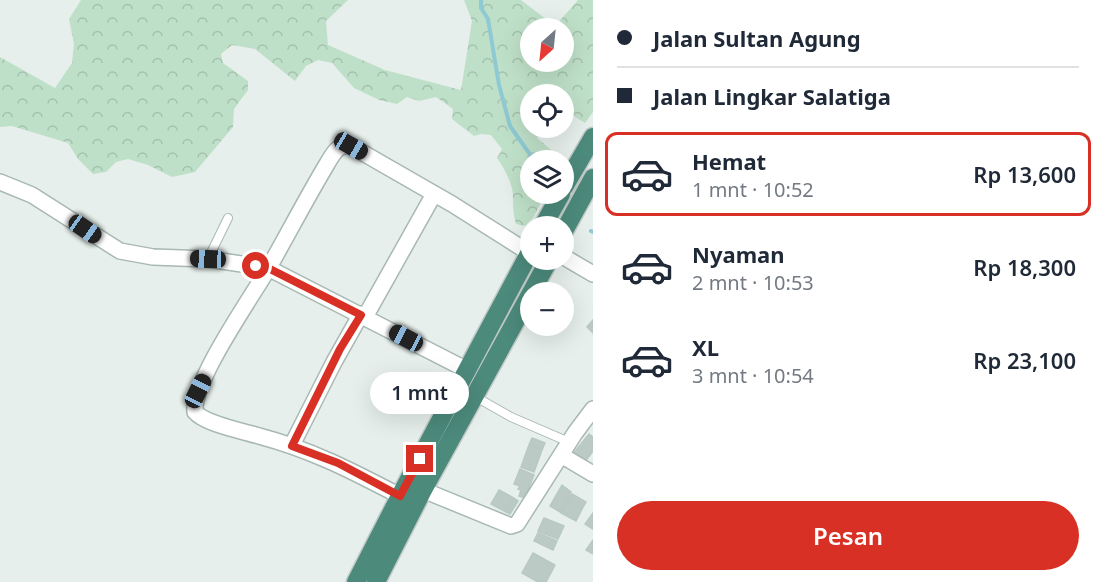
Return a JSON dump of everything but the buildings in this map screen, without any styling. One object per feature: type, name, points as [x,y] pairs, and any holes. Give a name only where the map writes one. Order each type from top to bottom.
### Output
[{"type":"highway","points":[[574,170],[593,137]]},
{"type":"highway","points":[[572,216],[593,178]]},
{"type":"highway","points":[[356,582],[467,370],[529,270]]},
{"type":"highway","points":[[376,582],[474,396],[531,270]]},
{"type":"street","points":[[400,496],[338,463],[292,446],[206,420],[195,412],[198,391],[211,364],[327,164],[340,146],[351,146],[520,247]]},
{"type":"street","points":[[0,182],[33,195],[120,251],[153,257],[208,259],[268,268],[467,370]]},
{"type":"street","points":[[292,446],[340,349],[363,316],[434,194]]},
{"type":"street","points":[[574,263],[593,274]]},
{"type":"street","points":[[423,490],[511,526],[519,521],[565,448],[593,409]]},
{"type":"street","points":[[565,448],[593,474]]},
{"type":"lane","points":[[208,259],[228,218]]},
{"type":"lane","points":[[474,396],[565,448]]},
{"type":"green space","points":[[81,0],[348,0],[326,21],[328,45],[385,70],[461,90],[472,21],[464,0],[521,0],[545,18],[520,18],[520,72],[574,72],[574,18],[562,18],[578,0],[593,0],[593,112],[585,123],[574,116],[574,84],[520,84],[520,138],[537,138],[551,150],[520,150],[520,204],[540,204],[534,216],[520,216],[520,225],[516,224],[511,185],[497,158],[502,149],[491,135],[474,136],[452,119],[453,109],[436,97],[419,101],[407,97],[397,104],[379,100],[354,88],[332,63],[318,60],[306,66],[295,81],[255,49],[232,45],[221,54],[223,63],[248,81],[248,90],[234,109],[233,127],[195,172],[172,177],[148,165],[128,159],[116,162],[106,172],[93,174],[78,159],[68,143],[12,126],[0,127],[0,57],[55,88],[72,63],[74,44],[69,19]]},
{"type":"waterway","points":[[481,0],[481,8],[488,19],[499,85],[510,126],[527,150]]},
{"type":"route","points":[[256,266],[268,268],[361,315],[340,349],[292,446],[338,463],[400,496],[420,459]]}]
